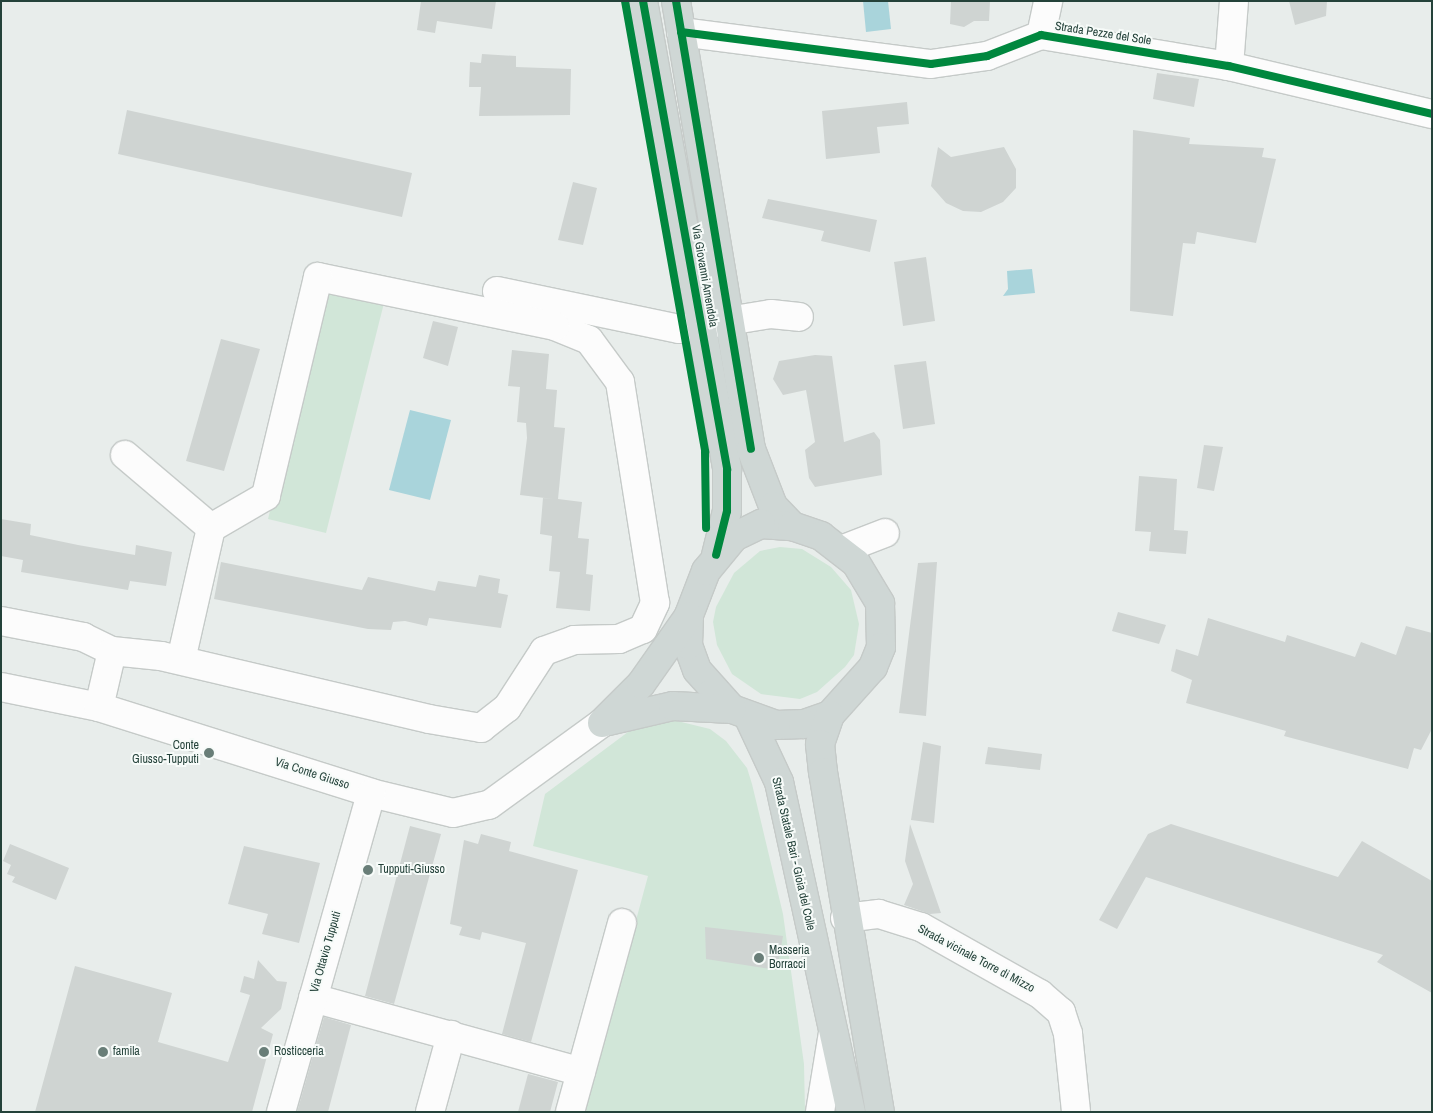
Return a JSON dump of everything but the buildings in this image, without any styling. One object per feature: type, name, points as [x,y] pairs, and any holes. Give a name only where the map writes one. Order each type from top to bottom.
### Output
[{"type":"main road","name":"Via Giovanni Amendola","points":[[643,1],[727,470],[727,511],[716,555],[689,615],[688,645],[697,670],[740,714]]},
{"type":"main road","name":"Via Giovanni Amendola","points":[[676,1],[733,320],[751,449],[773,506],[792,526],[841,550],[871,582],[880,603],[883,626],[873,667],[830,716]]},
{"type":"main road","name":"Via Giovanni Amendola","points":[[716,555],[734,537],[761,524],[792,526]]},
{"type":"main road","points":[[602,723],[641,684],[689,615]]},
{"type":"main road","points":[[602,723],[641,710],[673,706],[740,714],[776,725],[804,724],[830,716]]},
{"type":"main road","name":"Strada Statale Bari - Gioia del Colle","points":[[740,714],[779,782],[851,1112]]},
{"type":"main road","points":[[830,716],[820,744],[845,918],[880,1112]]},
{"type":"main road","points":[[871,1063],[890,1112]]},
{"type":"street","points":[[1041,35],[1048,1]]},
{"type":"street","points":[[1229,66],[1234,1]]},
{"type":"street","name":"Strada Pezze del Sole","points":[[681,32],[932,64],[987,56],[1041,35],[1229,66],[1432,114]]},
{"type":"street","points":[[1,621],[84,637],[112,652],[181,660],[481,728],[507,708],[544,651],[574,640],[619,639],[643,629],[655,603],[620,382],[589,340],[555,326],[318,277],[266,496],[211,528],[181,660]]},
{"type":"street","points":[[497,291],[679,329],[771,314],[800,317]]},
{"type":"street","points":[[125,456],[211,528]]},
{"type":"street","points":[[841,550],[885,533]]},
{"type":"street","points":[[99,707],[112,652]]},
{"type":"street","name":"Via Conte Giusso","points":[[1,687],[99,707],[371,793],[453,813],[489,805],[602,723]]},
{"type":"street","name":"Via Ottavio Tupputi","points":[[281,1112],[371,793]]},
{"type":"street","name":"Strada vicinale Torre di Mizzo","points":[[845,918],[879,914],[921,928],[1040,994],[1061,1012],[1068,1034],[1076,1112]]},
{"type":"street","points":[[570,1112],[622,923]]},
{"type":"street","points":[[313,998],[581,1072]]},
{"type":"street","points":[[820,1112],[834,1031]]},
{"type":"street","points":[[430,1112],[451,1035]]},
{"type":"green space","points":[[326,289],[384,303],[326,533],[268,519]]},
{"type":"green space","points":[[780,547],[802,549],[831,567],[851,590],[859,624],[854,655],[845,667],[817,692],[800,699],[761,694],[732,674],[717,645],[713,622],[716,607],[734,573],[760,551]]},
{"type":"green space","points":[[669,719],[710,729],[726,741],[747,768],[783,914],[804,1064],[805,1112],[584,1112],[648,876],[533,846],[545,794],[632,729]]},
{"type":"water","points":[[863,1],[888,1],[891,29],[866,32]]},
{"type":"water","points":[[1032,269],[1035,293],[1003,296],[1008,289],[1007,271]]},
{"type":"water","points":[[410,410],[451,420],[430,500],[389,490]]},
{"type":"cycle path","points":[[625,1],[705,452],[706,528]]},
{"type":"cycle path","points":[[643,1],[727,470],[727,511],[716,555]]},
{"type":"cycle path","points":[[676,1],[751,449]]},
{"type":"cycle path","points":[[681,32],[931,64],[987,56],[1041,35],[1229,66],[1432,114]]},
{"type":"place","name":"Conte Giusso-Tupputi","points":[[209,753]]},
{"type":"place","name":"Tupputi-Giusso","points":[[368,870]]},
{"type":"place","name":"Masseria Borracci","points":[[759,958]]},
{"type":"place","name":"famila","points":[[103,1052]]},
{"type":"place","name":"Rosticceria","points":[[264,1052]]}]
